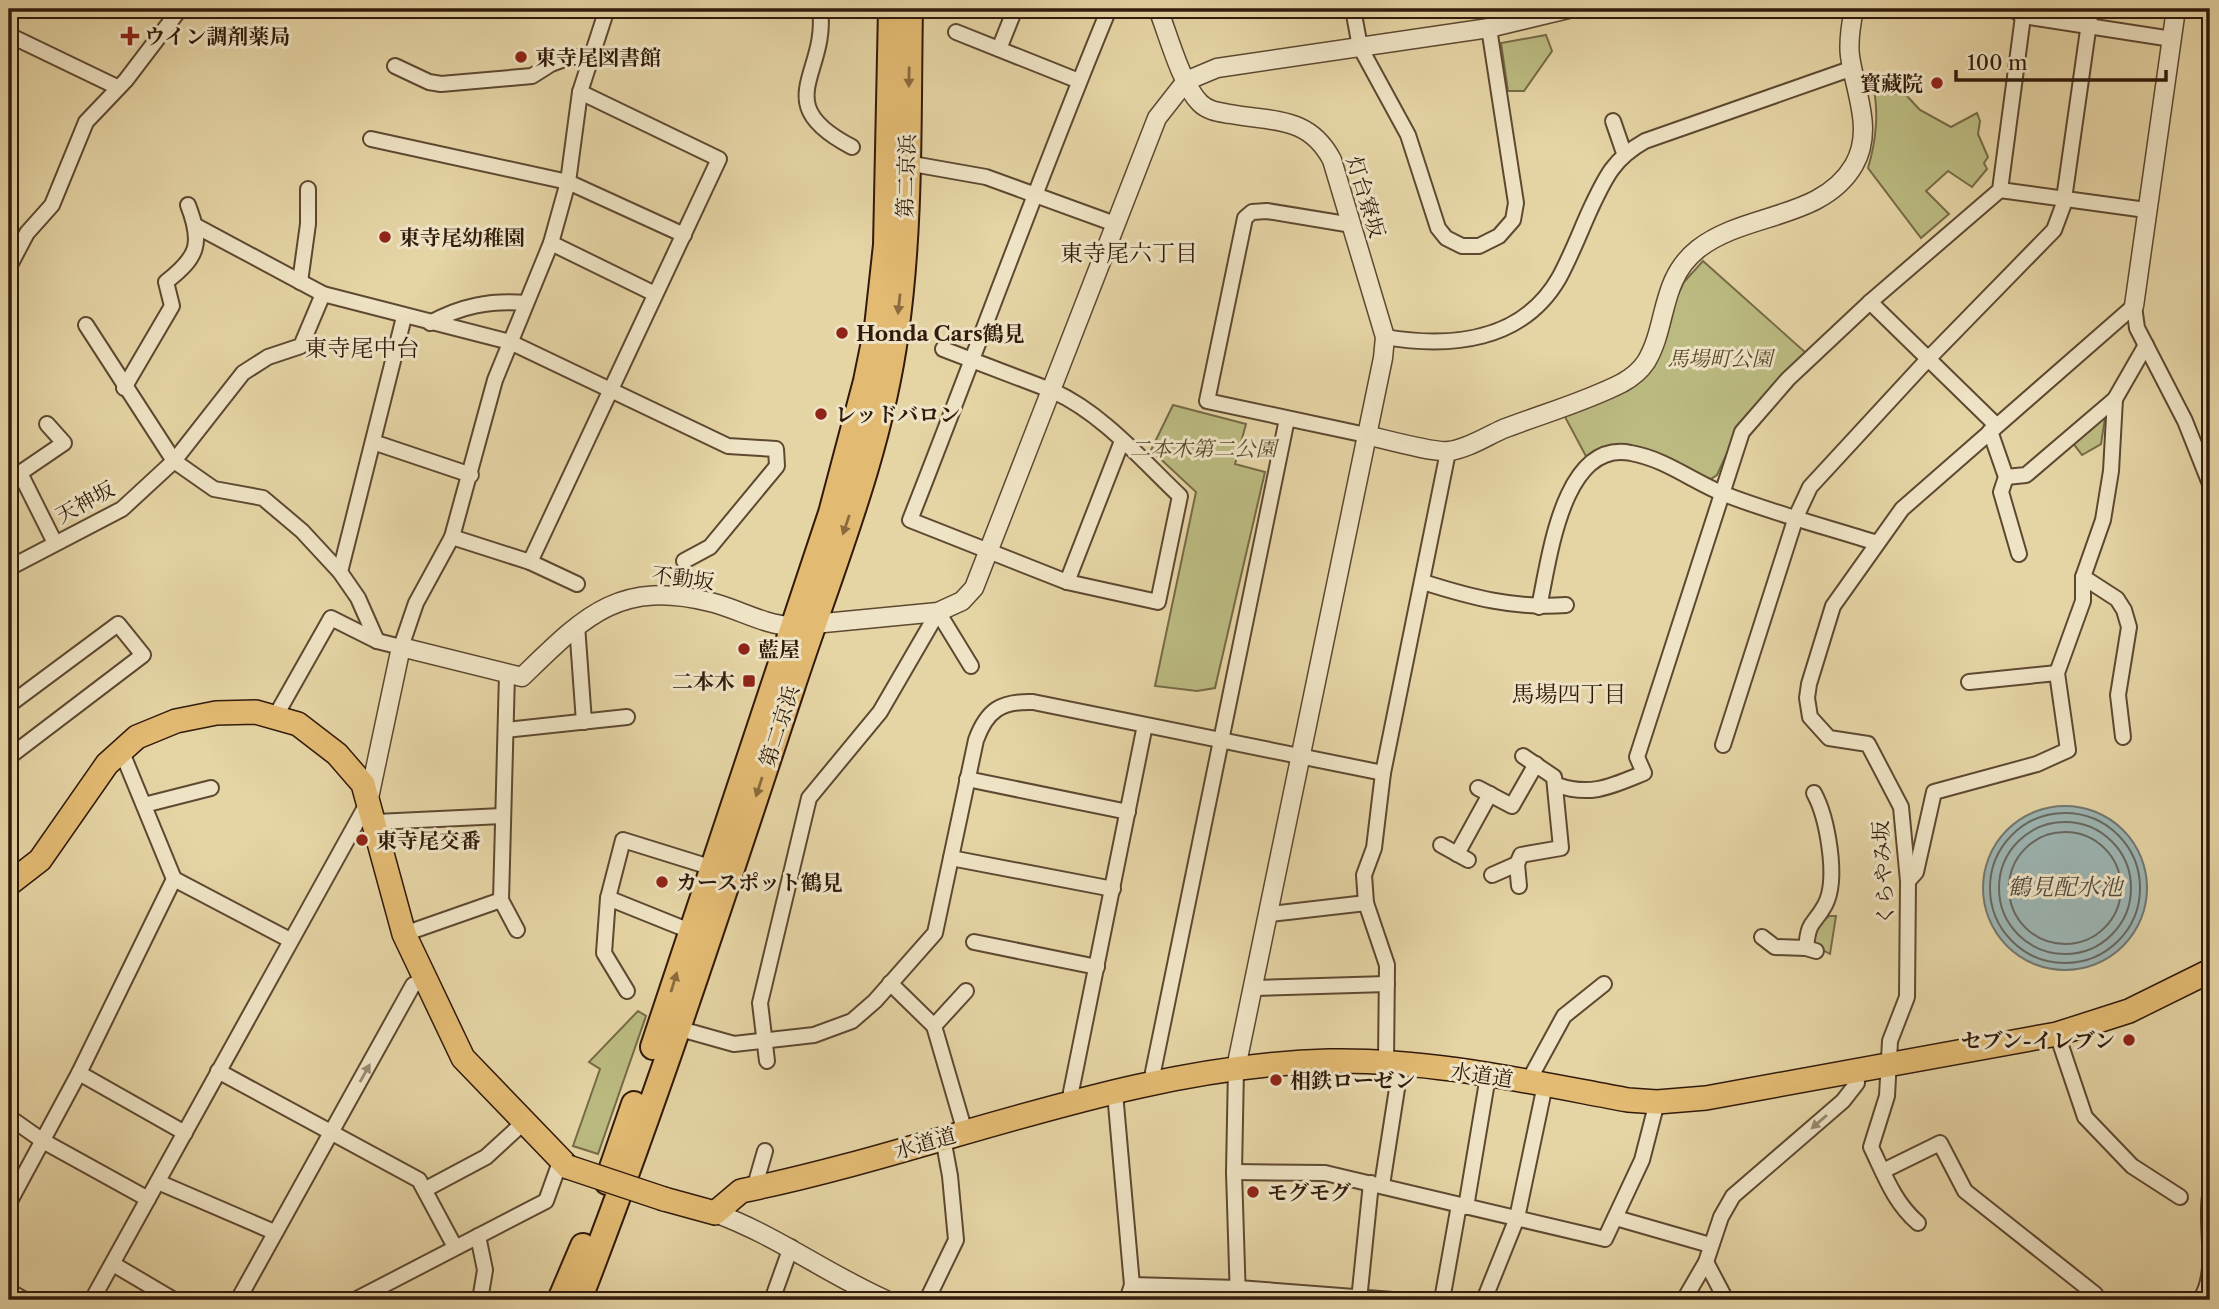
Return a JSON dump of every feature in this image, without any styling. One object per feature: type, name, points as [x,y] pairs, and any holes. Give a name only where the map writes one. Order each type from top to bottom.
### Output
[{"type":"highway","name":"第二京浜","points":[[579,1300],[636,1154],[677,1028],[803,625],[851,444],[877,327],[886,245],[891,9]]},
{"type":"highway","name":"第二京浜","points":[[560,1300],[617,1154],[713,867],[862,474],[893,348],[902,272],[909,9]]},
{"type":"main road","points":[[9,884],[40,860],[107,764],[121,750],[156,728],[197,716],[236,712],[275,717],[298,724],[337,754],[363,784],[376,822],[404,934],[423,979],[463,1058],[564,1164],[664,1199],[715,1213]]},
{"type":"main road","name":"水道道","points":[[715,1213],[741,1192],[1154,1083],[1236,1068],[1329,1061],[1394,1063],[1536,1083],[1628,1100],[1657,1102],[1706,1098],[2057,1034],[2129,1011],[2210,971]]},
{"type":"street","points":[[9,266],[27,233],[52,205],[86,122],[126,80],[180,9]]},
{"type":"street","points":[[92,1300],[290,940],[366,808],[401,647],[416,603],[452,537],[495,380],[551,243],[568,182],[580,92],[607,9]]},
{"type":"street","points":[[820,9],[820,36],[806,102],[817,126],[852,147]]},
{"type":"street","points":[[999,49],[1015,9]]},
{"type":"street","points":[[943,349],[973,361],[1053,391],[1065,397],[1122,441],[1180,496],[1158,602],[1067,582],[910,520],[973,361],[1079,81],[1109,9]]},
{"type":"street","name":"灯台寮坂","points":[[1158,9],[1186,81],[1199,103],[1213,111],[1290,122],[1323,142],[1332,160],[1385,337]]},
{"type":"street","points":[[1353,9],[1360,47],[1408,135],[1438,228],[1446,238],[1462,246],[1479,246],[1499,236],[1513,220],[1516,203],[1489,28]]},
{"type":"street","points":[[1352,225],[1267,211],[1252,212],[1245,218],[1207,401],[1448,452],[1602,392],[1634,376],[1654,344],[1663,305],[1673,283],[1685,262],[1699,248],[1736,227],[1800,207],[1839,184],[1855,163],[1862,138],[1862,109],[1850,42],[1854,9]]},
{"type":"street","points":[[1723,744],[1797,517],[1810,487],[1929,358],[2054,230],[2064,199],[2091,9]]},
{"type":"street","points":[[2176,9],[2134,306],[2137,328],[2185,421],[2210,484]]},
{"type":"street","points":[[1557,785],[1578,792],[1607,788],[1644,773],[1637,757],[1742,432],[1788,379],[1870,302],[2000,190],[2020,11],[2088,26],[2172,39]]},
{"type":"street","points":[[767,1060],[760,1003],[810,798],[880,712],[938,612],[962,601],[974,588],[1053,391],[1157,118],[1186,81],[1217,68],[1489,28],[1572,12]]},
{"type":"street","points":[[956,32],[1079,81]]},
{"type":"street","points":[[9,35],[117,87]]},
{"type":"street","points":[[395,65],[429,82],[442,84],[532,76],[551,64],[570,57],[591,57]]},
{"type":"street","points":[[1238,1294],[1234,1172],[1236,1068],[1255,988],[1385,337],[1421,343],[1456,343],[1491,335],[1520,319],[1543,299],[1558,279],[1607,174],[1624,153],[1644,141],[1853,68]]},
{"type":"street","points":[[530,562],[719,159],[580,92]]},
{"type":"street","points":[[1612,121],[1624,153]]},
{"type":"street","points":[[371,139],[568,182],[684,235]]},
{"type":"street","points":[[907,163],[986,177],[1115,224]]},
{"type":"street","points":[[300,282],[309,224],[308,189]]},
{"type":"street","points":[[2000,190],[2146,210]]},
{"type":"street","points":[[124,388],[172,306],[166,282],[190,264],[197,244],[196,226],[188,205]]},
{"type":"street","points":[[196,226],[323,294],[404,317],[510,342],[729,446],[776,449],[777,466],[710,547],[684,561]]},
{"type":"street","points":[[551,243],[655,294]]},
{"type":"street","name":"天神坂","points":[[9,568],[122,509],[174,461],[243,373],[268,357],[301,346],[323,294]]},
{"type":"street","points":[[430,323],[470,306],[507,301],[526,303]]},
{"type":"street","points":[[1870,302],[1929,358],[1993,428],[2006,477],[2001,492],[2019,554]]},
{"type":"street","points":[[1539,607],[1561,505],[1572,483],[1595,461],[1618,451],[1656,459],[1722,493],[1877,543],[1902,509],[2134,306]]},
{"type":"street","points":[[340,572],[404,317]]},
{"type":"street","points":[[86,325],[124,388],[174,461],[215,489],[262,498],[302,531],[340,572],[358,598],[377,641]]},
{"type":"street","points":[[2006,477],[2026,475],[2115,399],[2147,345]]},
{"type":"street","points":[[1908,881],[1916,872],[1934,792],[2037,764],[2068,750],[2057,673],[2083,601],[2083,576],[2105,508],[2111,471],[2115,399]]},
{"type":"street","points":[[1154,1083],[1153,1072],[1287,419]]},
{"type":"street","points":[[47,424],[64,443],[20,473],[55,543]]},
{"type":"street","points":[[1067,582],[1122,441]]},
{"type":"street","points":[[373,442],[471,475]]},
{"type":"street","points":[[1359,1299],[1394,1063],[1387,965],[1366,903],[1364,874],[1374,848],[1383,773],[1448,452]]},
{"type":"street","points":[[452,537],[530,562],[577,584]]},
{"type":"street","name":"くらやみ坂","points":[[1877,543],[1833,606],[1807,698],[1810,716],[1829,738],[1868,744],[1901,807],[1908,881],[1907,997],[1890,1041],[1887,1096],[1871,1147],[1890,1191],[1904,1210],[1919,1223]]},
{"type":"street","points":[[2083,576],[2117,599],[2124,610],[2129,627],[2118,695],[2123,737]]},
{"type":"street","points":[[1423,582],[1480,600],[1539,607],[1566,605]]},
{"type":"street","name":"不動坂","points":[[507,674],[522,677],[578,625],[623,598],[660,594],[713,602],[773,626],[938,612]]},
{"type":"street","points":[[938,612],[971,666]]},
{"type":"street","points":[[275,717],[331,618],[377,641],[507,674],[501,900],[517,930]]},
{"type":"street","points":[[9,705],[118,624],[143,655],[10,750]]},
{"type":"street","points":[[578,625],[584,722]]},
{"type":"street","points":[[1969,682],[2057,673]]},
{"type":"street","points":[[677,1028],[734,1044],[814,1035],[852,1021],[938,933],[967,779],[983,721],[1008,702],[1033,702],[1383,773]]},
{"type":"street","points":[[506,730],[627,717]]},
{"type":"street","points":[[1074,1104],[1071,1092],[1145,725]]},
{"type":"street","points":[[121,750],[174,879],[290,940]]},
{"type":"street","points":[[1441,845],[1463,857],[1484,791],[1512,806],[1529,760],[1554,777],[1562,848],[1521,855],[1517,863],[1519,886]]},
{"type":"street","points":[[967,779],[1128,812]]},
{"type":"street","points":[[144,805],[211,788]]},
{"type":"street","points":[[1762,937],[1775,947],[1811,950],[1808,927],[1826,904],[1831,871],[1824,811],[1814,793]]},
{"type":"street","points":[[376,822],[502,816]]},
{"type":"street","points":[[627,991],[604,953],[608,898],[623,840],[713,867]]},
{"type":"street","points":[[951,858],[1113,888]]},
{"type":"street","points":[[1492,875],[1517,863]]},
{"type":"street","points":[[9,1203],[79,1073],[174,879]]},
{"type":"street","points":[[608,898],[690,931]]},
{"type":"street","points":[[404,934],[501,900]]},
{"type":"street","points":[[1270,914],[1366,903]]},
{"type":"street","points":[[974,942],[1097,967]]},
{"type":"street","points":[[238,1300],[413,985],[423,979]]},
{"type":"street","points":[[890,983],[934,1026],[965,1132]]},
{"type":"street","points":[[1255,988],[1387,984]]},
{"type":"street","points":[[1484,1300],[1517,1218],[1536,1083],[1564,1016],[1604,984]]},
{"type":"street","points":[[934,1026],[966,991]]},
{"type":"street","points":[[2057,1034],[2085,1117],[2132,1166],[2180,1197]]},
{"type":"street","points":[[1684,1300],[1706,1262],[1710,1245],[1733,1196],[1843,1101],[1857,1083],[1854,1070]]},
{"type":"street","points":[[218,1071],[419,1180],[455,1247]]},
{"type":"street","points":[[79,1073],[184,1133]]},
{"type":"street","points":[[1442,1300],[1488,1076]]},
{"type":"street","points":[[1115,1093],[1132,1285],[1127,1300]]},
{"type":"street","points":[[1234,1172],[1325,1173],[1605,1239],[1642,1160],[1657,1102]]},
{"type":"street","points":[[9,1117],[43,1141],[148,1199]]},
{"type":"street","points":[[425,1189],[486,1157],[523,1123]]},
{"type":"street","points":[[927,1300],[956,1240],[943,1138]]},
{"type":"street","points":[[1883,1171],[1940,1143],[1965,1191],[2095,1294],[2098,1300]]},
{"type":"street","points":[[754,1189],[765,1151]]},
{"type":"street","points":[[355,1300],[546,1201],[564,1164]]},
{"type":"street","points":[[158,1182],[274,1232]]},
{"type":"street","points":[[2200,1300],[2204,1294],[2210,1260],[2207,1213],[2210,1196]]},
{"type":"street","points":[[715,1213],[791,1247],[855,1286],[886,1300]]},
{"type":"street","points":[[1616,1218],[1710,1245]]},
{"type":"street","points":[[478,1236],[485,1270],[480,1300]]},
{"type":"street","points":[[772,1300],[791,1247]]},
{"type":"street","points":[[1706,1262],[1726,1300]]},
{"type":"street","points":[[113,1264],[174,1300]]},
{"type":"street","points":[[1132,1285],[1238,1294],[1393,1300]]},
{"type":"street","points":[[9,1292],[25,1300]]},
{"type":"green space","points":[[1546,35],[1552,51],[1524,91],[1508,91],[1501,43]]},
{"type":"green space","points":[[1874,90],[1906,95],[1920,110],[1951,127],[1977,113],[1980,121],[1978,134],[1988,157],[1984,163],[1987,169],[1972,187],[1948,171],[1926,191],[1949,214],[1921,238],[1868,168],[1876,129]]},
{"type":"green space","name":"馬場町公園","points":[[1703,261],[1806,353],[1737,431],[1717,475],[1709,480],[1655,454],[1616,446],[1588,460],[1564,415],[1637,381],[1684,282]]},
{"type":"green space","name":"二本木第二公園","points":[[1173,405],[1246,424],[1235,464],[1265,472],[1215,688],[1197,691],[1155,686],[1196,492],[1151,450]]},
{"type":"green space","points":[[2101,415],[2105,418],[2101,444],[2082,455],[2073,443]]},
{"type":"green space","points":[[1829,916],[1836,916],[1830,954],[1812,944],[1814,929]]},
{"type":"green space","points":[[638,1011],[646,1016],[598,1154],[573,1146],[600,1069],[589,1062]]},
{"type":"water","name":"鶴見配水池","points":[[2065,806],[2096,812],[2123,830],[2141,857],[2147,888],[2141,919],[2123,946],[2096,964],[2065,970],[2034,964],[2007,946],[1989,919],[1983,888],[1989,857],[2007,830],[2034,812]]},
{"type":"place","name":"ウイン調剤薬局","points":[[130,36]]},
{"type":"place","name":"東寺尾図書館","points":[[521,57]]},
{"type":"place","name":"寳藏院","points":[[1937,83]]},
{"type":"place","name":"東寺尾幼稚園","points":[[385,237]]},
{"type":"place","name":"Honda Cars鶴見","points":[[842,333]]},
{"type":"place","name":"レッドバロン","points":[[821,414]]},
{"type":"place","name":"藍屋","points":[[744,649]]},
{"type":"place","name":"二本木","points":[[749,681]]},
{"type":"place","name":"東寺尾交番","points":[[362,840]]},
{"type":"place","name":"カースポット鶴見","points":[[662,882]]},
{"type":"place","name":"セブン-イレブン","points":[[2129,1040]]},
{"type":"place","name":"相鉄ローゼン","points":[[1276,1080]]},
{"type":"place","name":"モグモグ","points":[[1253,1192]]},
{"type":"district","name":"東寺尾六丁目","points":[[1129,253]]},
{"type":"district","name":"東寺尾中台","points":[[362,348]]},
{"type":"district","name":"馬場四丁目","points":[[1569,694]]}]
